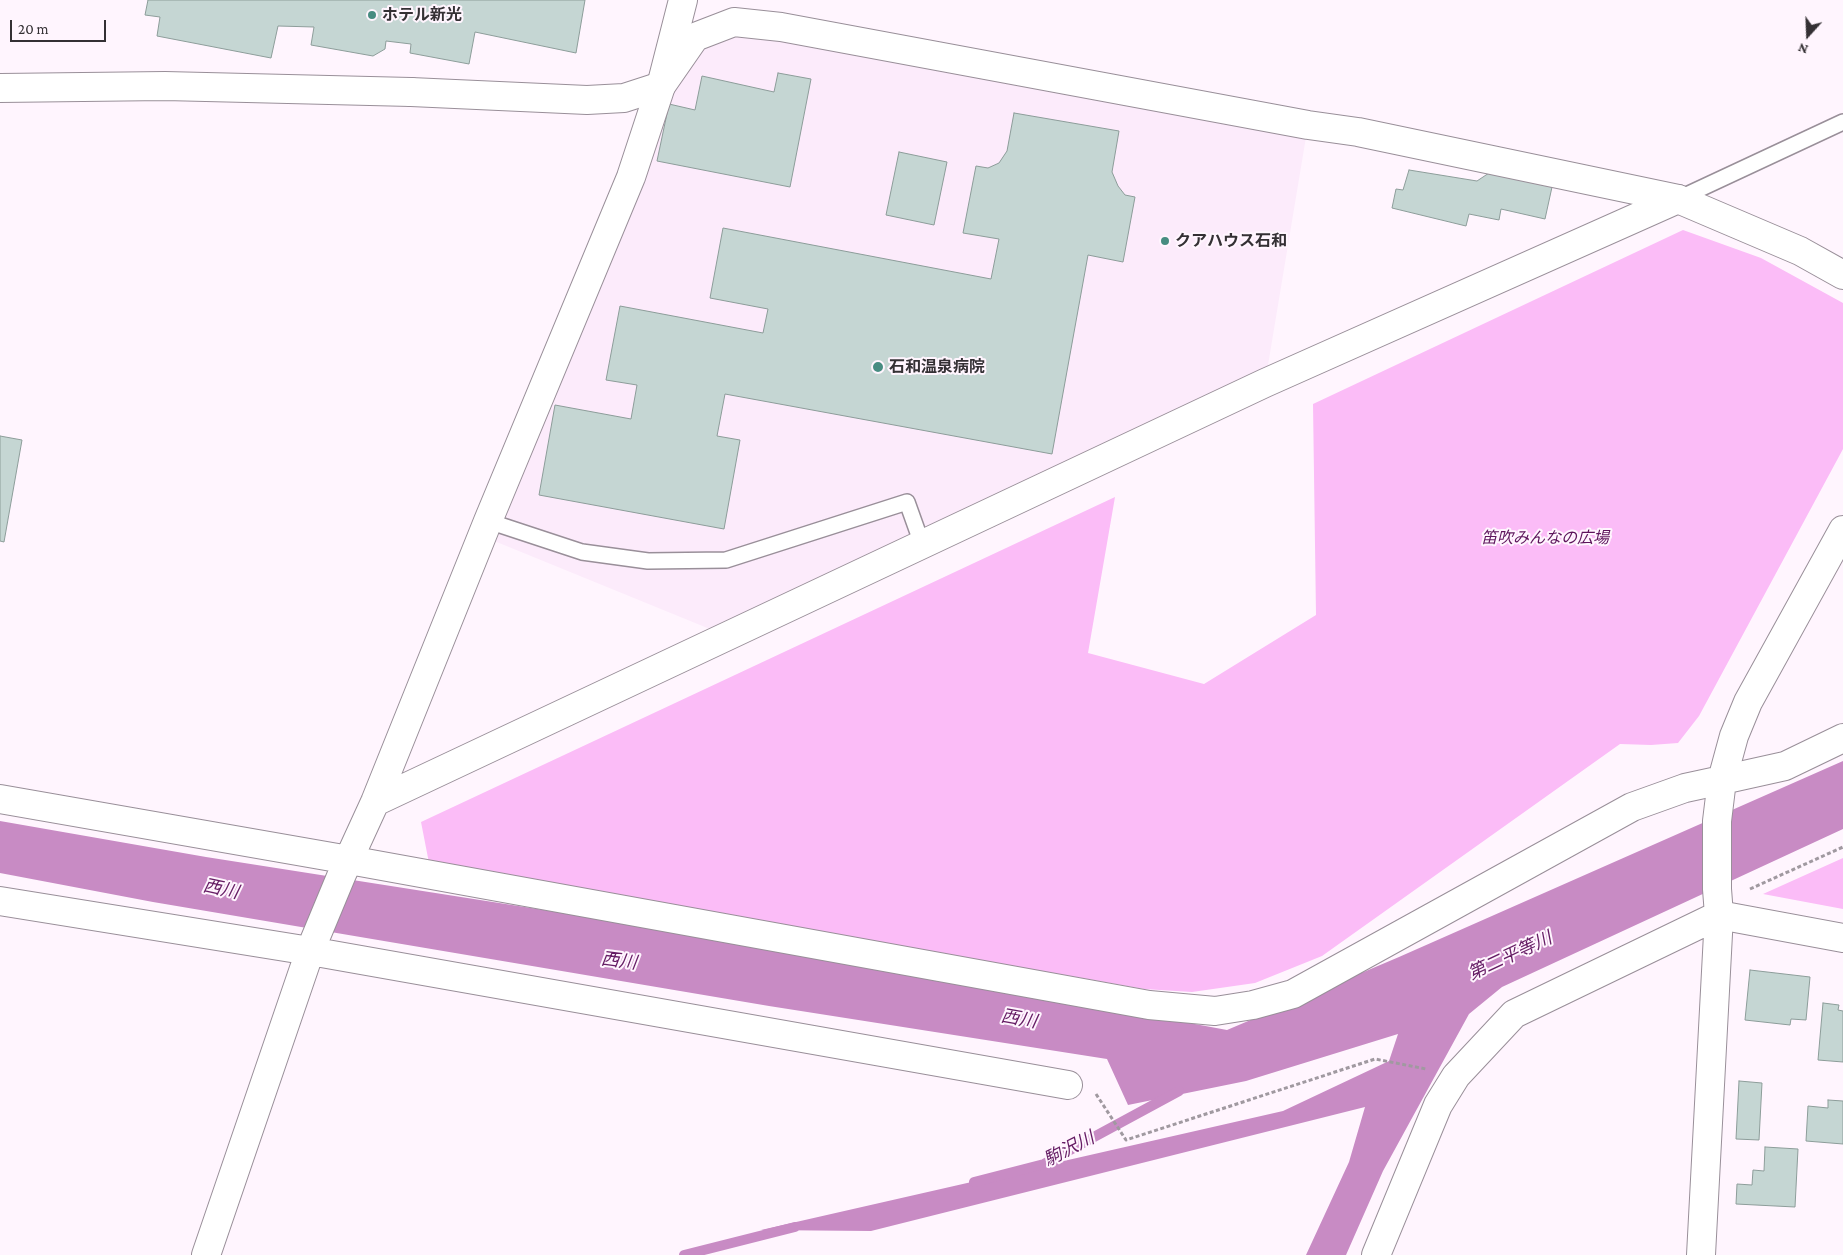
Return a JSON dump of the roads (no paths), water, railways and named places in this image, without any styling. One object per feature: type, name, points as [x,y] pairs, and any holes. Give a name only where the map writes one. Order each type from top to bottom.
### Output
[{"type":"street","points":[[206,1255],[315,941],[345,867],[375,802],[488,521],[631,177],[661,86],[683,0]]},
{"type":"street","points":[[0,88],[165,86],[411,92],[587,100],[624,98],[661,86],[695,37],[734,22],[771,26],[1298,123],[1358,132],[1678,199],[1800,251],[1843,275]]},
{"type":"street","points":[[375,802],[1265,383],[1678,199]]},
{"type":"street","points":[[1701,1255],[1718,902],[1718,821],[1722,780],[1734,736],[1748,702],[1843,530]]},
{"type":"street","points":[[0,799],[345,867],[1149,1005],[1215,1011],[1293,994],[1632,807],[1685,788],[1785,766],[1843,738]]},
{"type":"street","points":[[0,901],[315,941],[1068,1085]]},
{"type":"street","points":[[1376,1255],[1438,1105],[1456,1076],[1514,1014],[1718,902],[1843,938]]},
{"type":"lane","points":[[1678,199],[1843,122]]},
{"type":"lane","points":[[488,521],[582,552],[648,561],[726,560],[907,502],[922,544]]},
{"type":"water","points":[[1843,761],[1843,829],[1502,987],[1469,1014],[1383,1171],[1346,1255],[1306,1255],[1349,1162],[1365,1107],[871,1231],[761,1230],[1283,1111],[1389,1061],[1398,1034],[1246,1081],[1128,1105],[1107,1059],[769,1006],[153,902],[0,873],[0,821],[206,857],[786,948],[1227,1030],[1399,957]]},
{"type":"waterway","name":"駒沢川","points":[[974,1182],[1044,1164],[1179,1091]]},
{"type":"waterway","name":"駒沢川","points":[[684,1255],[795,1227]]},
{"type":"place","name":"ホテル新光","points":[[372,15]]},
{"type":"place","name":"クアハウス石和","points":[[1165,241]]},
{"type":"place","name":"石和温泉病院","points":[[878,367]]},
{"type":"park label","name":"笛吹みんなの広場","points":[[1545,538]]},
{"type":"water label","name":"西川","points":[[221,889]]},
{"type":"water label","name":"第二平等川","points":[[1510,956]]},
{"type":"water label","name":"西川","points":[[619,961]]},
{"type":"water label","name":"西川","points":[[1019,1019]]}]
